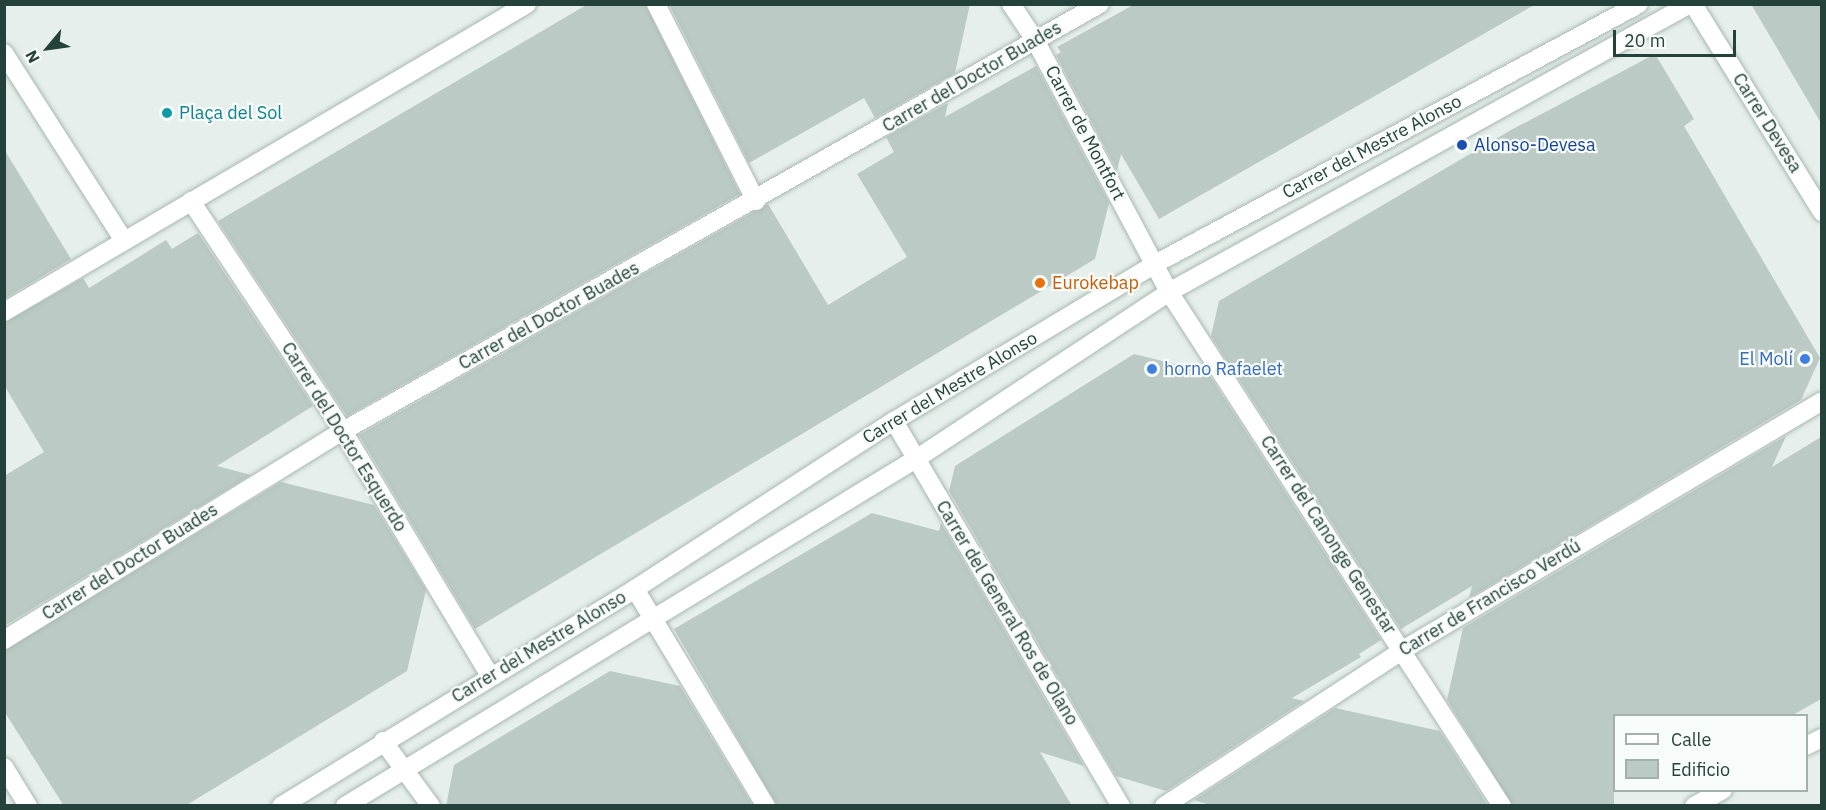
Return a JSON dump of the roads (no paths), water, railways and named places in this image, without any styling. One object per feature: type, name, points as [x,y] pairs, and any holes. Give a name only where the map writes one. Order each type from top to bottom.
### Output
[{"type":"street","points":[[4,312],[123,239],[338,117],[527,4]]},
{"type":"street","points":[[656,4],[756,201]]},
{"type":"street","name":"Carrer de Montfort","points":[[1011,4],[1035,40],[1155,264]]},
{"type":"street","name":"Carrer del Doctor Buades","points":[[4,640],[343,430],[756,201],[1100,4]]},
{"type":"street","name":"Carrer del Mestre Alonso","points":[[281,806],[383,741],[635,589],[894,422],[1155,264],[1639,4]]},
{"type":"street","name":"Carrer del Mestre Alonso","points":[[345,806],[916,459],[1170,292],[1691,4]]},
{"type":"street","name":"Carrer Devesa","points":[[1691,4],[1821,212]]},
{"type":"street","points":[[4,53],[123,239]]},
{"type":"street","name":"Carrer del Doctor Esquerdo","points":[[191,201],[343,430],[491,677]]},
{"type":"street","name":"Carrer del Canonge Genestar","points":[[1155,264],[1170,292],[1502,806]]},
{"type":"street","name":"Carrer de Francisco Verdú","points":[[1164,806],[1403,650],[1821,401]]},
{"type":"street","name":"Carrer del General Ros de Olano","points":[[894,422],[1121,806]]},
{"type":"street","points":[[635,589],[766,806]]},
{"type":"street","points":[[383,741],[431,806]]},
{"type":"street","points":[[4,767],[28,806]]},
{"type":"street","points":[[1694,806],[1719,792]]},
{"type":"place","name":"Plaça del Sol","points":[[167,113]]},
{"type":"place","name":"Alonso-Devesa","points":[[1462,145]]},
{"type":"place","name":"Eurokebap","points":[[1040,283]]},
{"type":"place","name":"El Molí","points":[[1805,359]]},
{"type":"place","name":"horno Rafaelet","points":[[1152,369]]}]
